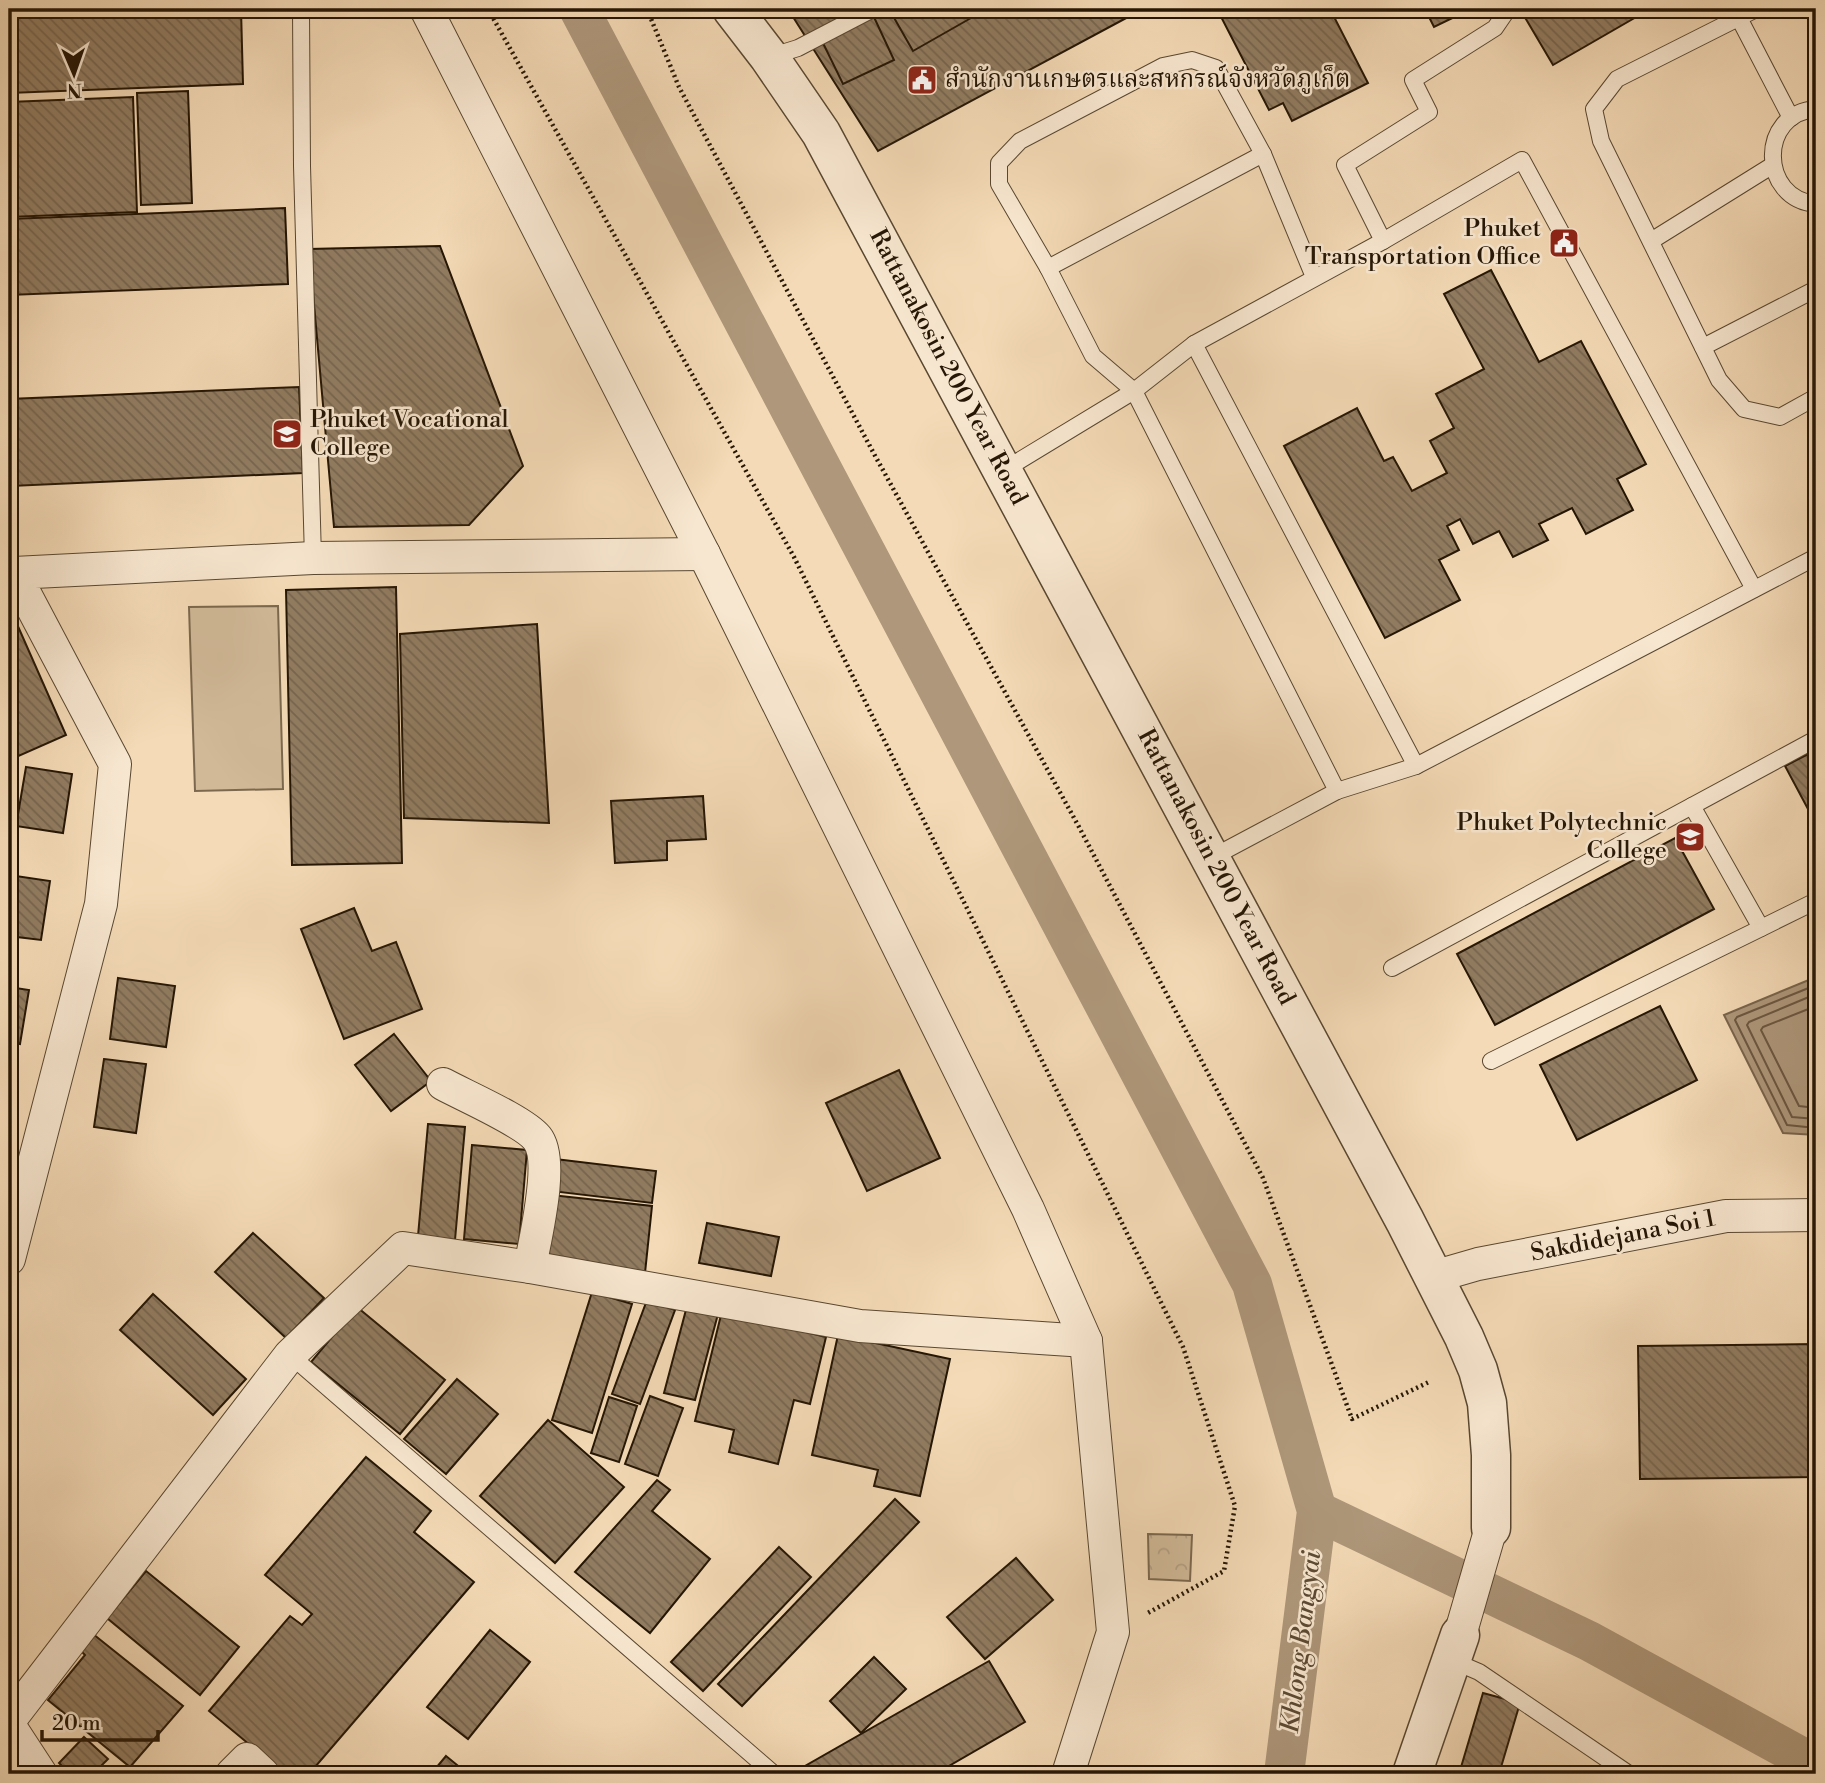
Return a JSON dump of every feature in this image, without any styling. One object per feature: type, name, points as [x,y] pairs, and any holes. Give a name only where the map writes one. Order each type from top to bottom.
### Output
[{"type":"street","points":[[426,9],[704,554],[1028,1209],[1086,1341],[1113,1632],[1068,1774]]},
{"type":"street","name":"Rattanakosin 200 Year Road","points":[[732,9],[821,133],[1405,1221],[1478,1370],[1487,1404],[1491,1455],[1491,1528],[1455,1648],[1412,1774]]},
{"type":"street","points":[[9,1259],[101,904],[115,764],[12,569],[313,558],[704,554]]},
{"type":"street","points":[[443,1084],[521,1125],[538,1139],[546,1155],[544,1187],[530,1267]]},
{"type":"street","name":"Sakdidejana Soi 1","points":[[1433,1277],[1478,1264],[1726,1216],[1816,1215]]},
{"type":"street","points":[[41,1774],[9,1723],[289,1355],[403,1248],[530,1267],[860,1326],[1086,1341]]},
{"type":"street","points":[[232,1774],[247,1759],[263,1774]]},
{"type":"lane","points":[[301,9],[302,166],[313,558]]},
{"type":"lane","points":[[769,57],[798,48],[851,14],[873,9]]},
{"type":"lane","points":[[1383,240],[1345,165],[1429,112],[1413,80],[1494,28],[1508,9]]},
{"type":"lane","points":[[1756,9],[1617,79],[1594,109],[1601,141],[1719,380],[1744,409],[1780,417],[1816,397]]},
{"type":"lane","points":[[1739,18],[1791,118]]},
{"type":"lane","points":[[1314,278],[1263,154],[1216,68],[1192,60],[1163,66],[1020,141],[999,163],[999,184],[1048,268],[1093,356],[1134,391],[1337,792]]},
{"type":"lane","points":[[1816,109],[1806,110],[1791,118],[1782,127],[1774,141],[1773,165],[1781,185],[1793,197],[1816,204]]},
{"type":"lane","points":[[1048,268],[1263,154]]},
{"type":"lane","points":[[1004,470],[1134,391],[1194,344],[1522,160],[1754,589]]},
{"type":"lane","points":[[1651,241],[1773,165]]},
{"type":"lane","points":[[1703,347],[1816,289]]},
{"type":"lane","points":[[1194,344],[1416,766]]},
{"type":"lane","points":[[1211,858],[1337,792],[1416,766],[1816,557]]},
{"type":"lane","points":[[1392,968],[1816,739]]},
{"type":"lane","points":[[1692,806],[1761,928]]},
{"type":"lane","points":[[1491,1061],[1816,901]]},
{"type":"lane","points":[[289,1355],[774,1774]]},
{"type":"lane","points":[[1455,1648],[1479,1672],[1629,1774]]},
{"type":"path","points":[[488,9],[794,557],[1183,1348],[1235,1506],[1224,1571],[1113,1632]]},
{"type":"path","points":[[647,9],[679,87],[873,452],[1079,827],[1263,1178],[1352,1419],[1431,1381]]},
{"type":"green space","points":[[278,606],[283,789],[195,791],[189,607]]},
{"type":"green space","points":[[1148,1534],[1192,1535],[1190,1581],[1149,1579]]},
{"type":"water","points":[[1816,977],[1816,1135],[1783,1133],[1724,1015]]},
{"type":"building","points":[[106,9],[241,9],[243,84],[9,93],[9,13]]},
{"type":"building","name":"สำนักงานเกษตรและสหกรณ์จังหวัดภูเก็ต","points":[[788,9],[1143,9],[878,151]]},
{"type":"building","points":[[889,9],[965,9],[971,18],[913,51]]},
{"type":"building","points":[[1217,9],[1330,9],[1368,83],[1292,121],[1283,103],[1269,110]]},
{"type":"building","points":[[1425,9],[1471,9],[1434,27]]},
{"type":"building","points":[[1520,9],[1650,9],[1553,65]]},
{"type":"building","points":[[873,15],[894,60],[843,84],[821,39]]},
{"type":"building","points":[[188,91],[192,203],[141,205],[137,93]]},
{"type":"building","points":[[133,97],[137,212],[9,217],[9,102]]},
{"type":"building","points":[[285,208],[288,284],[9,295],[9,219]]},
{"type":"building","points":[[440,246],[523,466],[469,525],[334,527],[309,249]]},
{"type":"building","points":[[1491,270],[1539,362],[1581,341],[1646,464],[1617,479],[1633,510],[1586,534],[1572,508],[1539,524],[1548,540],[1513,557],[1499,531],[1473,544],[1460,519],[1447,526],[1459,550],[1439,560],[1460,600],[1385,638],[1284,446],[1357,408],[1384,461],[1393,457],[1412,491],[1447,473],[1430,441],[1454,428],[1436,394],[1484,369],[1444,294]]},
{"type":"building","points":[[299,387],[303,473],[11,486],[9,399]]},
{"type":"building","points":[[396,587],[402,863],[292,865],[286,590]]},
{"type":"building","points":[[9,606],[66,735],[14,758],[9,746]]},
{"type":"building","points":[[537,624],[549,823],[404,818],[400,634]]},
{"type":"building","points":[[1816,750],[1816,824],[1785,766]]},
{"type":"building","points":[[26,767],[72,774],[63,833],[16,826]]},
{"type":"building","points":[[703,796],[706,839],[667,841],[667,860],[615,863],[611,801]]},
{"type":"building","points":[[1675,838],[1714,909],[1495,1025],[1457,954]]},
{"type":"building","points":[[9,875],[50,881],[41,940],[9,936]]},
{"type":"building","points":[[354,908],[372,951],[396,942],[422,1009],[344,1039],[301,929]]},
{"type":"building","points":[[118,978],[175,986],[166,1047],[110,1039]]},
{"type":"building","points":[[9,987],[29,990],[20,1044],[9,1042]]},
{"type":"building","points":[[1660,1006],[1697,1080],[1577,1140],[1540,1065]]},
{"type":"building","points":[[394,1034],[431,1081],[391,1111],[355,1065]]},
{"type":"building","points":[[104,1059],[146,1064],[136,1133],[94,1127]]},
{"type":"building","points":[[899,1070],[940,1158],[867,1191],[826,1103]]},
{"type":"building","points":[[428,1124],[465,1127],[455,1240],[418,1236]]},
{"type":"building","points":[[472,1145],[527,1150],[519,1244],[464,1239]]},
{"type":"building","points":[[555,1159],[656,1171],[652,1203],[551,1191]]},
{"type":"building","points":[[551,1195],[652,1206],[645,1273],[544,1263]]},
{"type":"building","points":[[707,1223],[779,1237],[771,1276],[699,1263]]},
{"type":"building","points":[[253,1233],[324,1298],[286,1338],[215,1272]]},
{"type":"building","points":[[592,1292],[632,1304],[592,1433],[552,1420]]},
{"type":"building","points":[[153,1294],[246,1379],[213,1415],[120,1330]]},
{"type":"building","points":[[647,1300],[675,1310],[640,1404],[612,1394]]},
{"type":"building","points":[[687,1306],[718,1314],[695,1400],[664,1393]]},
{"type":"building","points":[[357,1307],[445,1380],[400,1434],[311,1362]]},
{"type":"building","points":[[722,1311],[826,1337],[810,1404],[794,1400],[778,1464],[729,1452],[734,1430],[695,1421]]},
{"type":"building","points":[[838,1335],[950,1359],[920,1496],[874,1486],[878,1470],[812,1455]]},
{"type":"building","points":[[1816,1344],[1816,1477],[1640,1479],[1638,1346]]},
{"type":"building","points":[[457,1379],[498,1414],[446,1474],[404,1439]]},
{"type":"building","points":[[650,1396],[683,1408],[658,1476],[625,1464]]},
{"type":"building","points":[[609,1397],[637,1406],[619,1462],[591,1453]]},
{"type":"building","points":[[548,1420],[624,1487],[555,1563],[480,1496]]},
{"type":"building","points":[[366,1457],[431,1511],[414,1532],[474,1582],[309,1774],[285,1774],[209,1711],[290,1616],[302,1625],[312,1614],[265,1575]]},
{"type":"building","points":[[657,1480],[670,1490],[652,1511],[710,1559],[650,1633],[575,1572]]},
{"type":"building","points":[[895,1499],[919,1522],[742,1706],[718,1684]]},
{"type":"building","points":[[779,1547],[811,1577],[703,1691],[671,1662]]},
{"type":"building","points":[[1016,1558],[1053,1600],[985,1659],[947,1617]]},
{"type":"building","points":[[146,1571],[239,1647],[200,1695],[107,1618]]},
{"type":"building","points":[[490,1630],[530,1662],[468,1739],[427,1707]]},
{"type":"building","points":[[93,1634],[183,1706],[130,1767],[48,1700],[85,1655],[80,1650]]},
{"type":"building","points":[[874,1657],[906,1689],[861,1733],[830,1701]]},
{"type":"building","points":[[989,1661],[1025,1722],[935,1774],[791,1774]]},
{"type":"building","points":[[1483,1693],[1520,1703],[1499,1774],[1459,1774]]},
{"type":"building","points":[[84,1737],[108,1759],[93,1774],[70,1774],[59,1763]]},
{"type":"building","points":[[9,1754],[21,1774],[9,1774]]},
{"type":"building","points":[[446,1756],[468,1774],[431,1774]]},
{"type":"waterway","name":"Khlong Bangyai","points":[[579,9],[1252,1284],[1317,1511],[1284,1774]]},
{"type":"waterway","points":[[1317,1511],[1589,1641],[1816,1765]]},
{"type":"place","name":"สำนักงานเกษตรและสหกรณ์จังหวัดภูเก็ต","points":[[922,80]]},
{"type":"place","name":"Phuket Transportation Office","points":[[1564,243]]},
{"type":"place","name":"Phuket Vocational College","points":[[287,434]]},
{"type":"place","name":"Phuket Polytechnic College","points":[[1690,837]]}]
